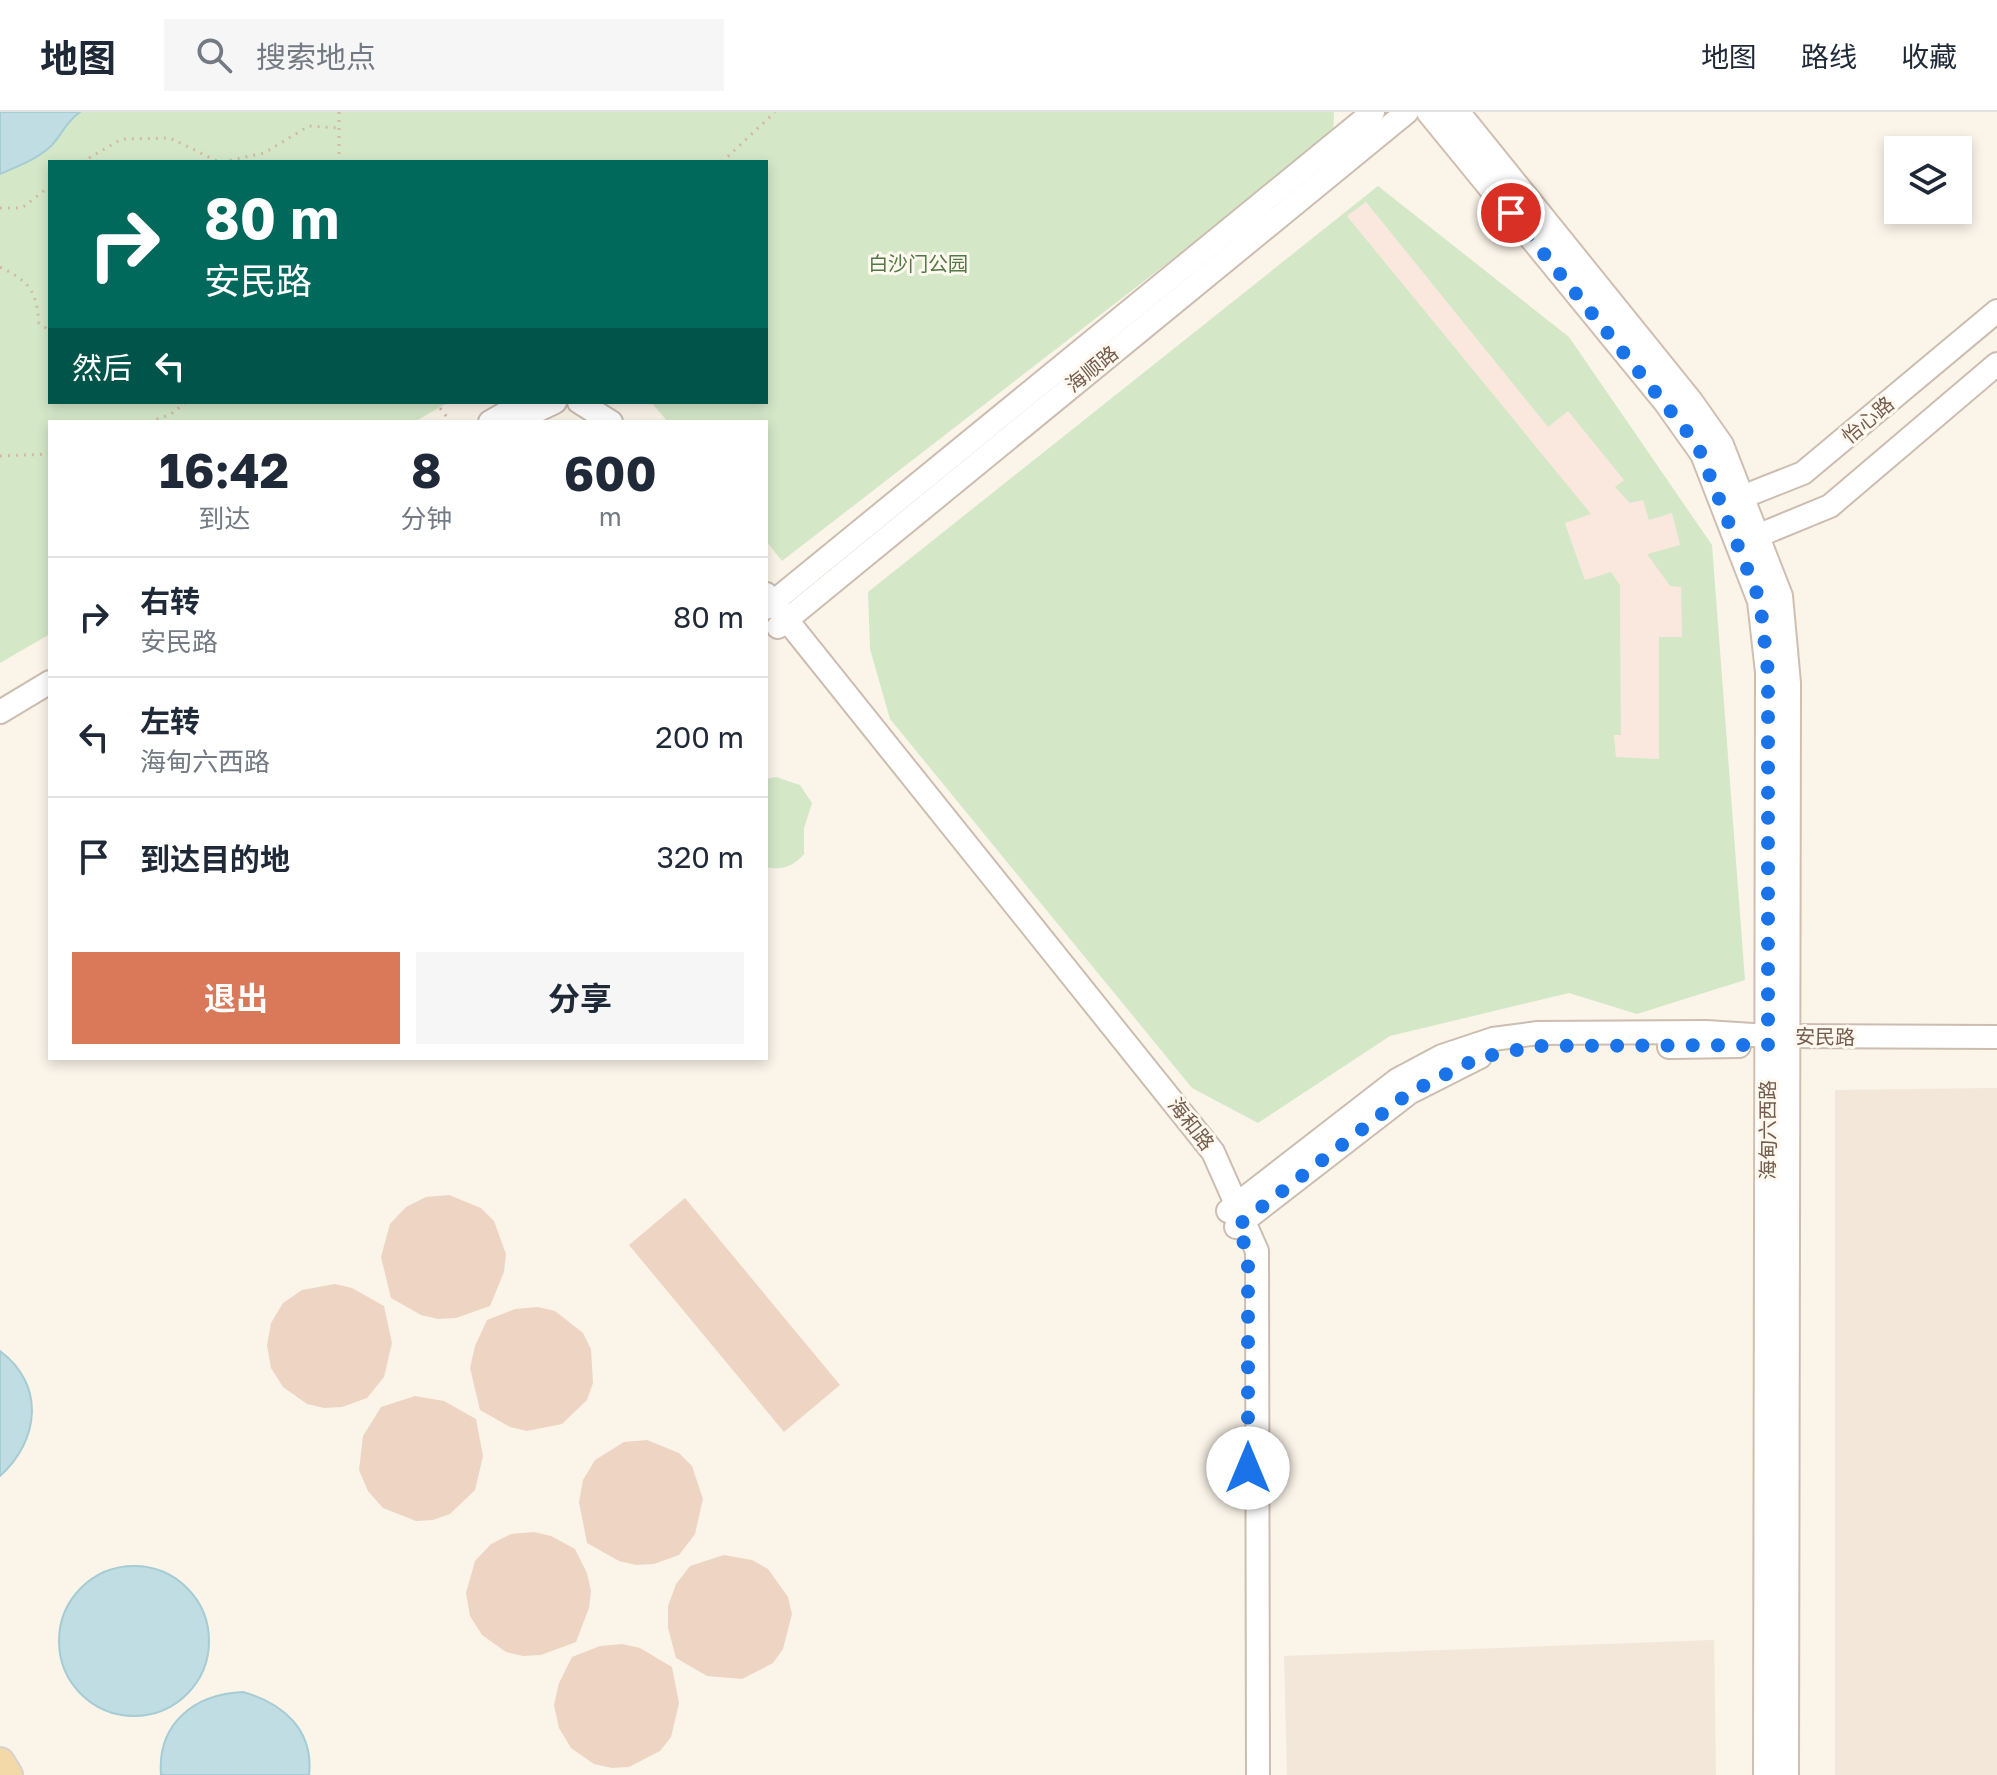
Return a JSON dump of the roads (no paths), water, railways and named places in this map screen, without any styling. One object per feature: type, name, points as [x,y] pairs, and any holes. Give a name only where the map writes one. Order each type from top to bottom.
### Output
[{"type":"main road","name":"海甸六西路","points":[[1429,112],[1681,422],[1732,500],[1748,540],[1780,596],[1787,656],[1766,1775]]},
{"type":"main road","name":"海甸六西路","points":[[1457,112],[1699,412],[1721,445],[1732,500]]},
{"type":"main road","name":"海甸六西路","points":[[1778,1041],[1786,1775]]},
{"type":"main road","points":[[0,1762],[8,1775]]},
{"type":"street","name":"海顺路","points":[[773,611],[1373,112]]},
{"type":"street","name":"海顺路","points":[[773,611],[1407,112]]},
{"type":"street","name":"怡心路","points":[[1732,500],[1803,473],[1997,311]]},
{"type":"street","name":"怡心路","points":[[1748,540],[1830,506],[1997,364]]},
{"type":"street","points":[[493,420],[521,404]]},
{"type":"street","points":[[517,420],[551,404]]},
{"type":"street","points":[[582,404],[608,420]]},
{"type":"street","points":[[604,404],[619,420]]},
{"type":"street","name":"海和路","points":[[773,611],[1213,1152],[1248,1251],[1248,1775]]},
{"type":"street","points":[[0,712],[48,683]]},
{"type":"street","points":[[0,723],[48,695]]},
{"type":"street","name":"安民路","points":[[1236,1216],[1397,1080],[1442,1056],[1493,1039],[1538,1033],[1706,1032],[1778,1041],[1997,1044]]},
{"type":"street","name":"安民路","points":[[1778,1041],[1997,1037]]},
{"type":"street","name":"海和路","points":[[1236,1216],[1257,1251],[1258,1775]]},
{"type":"water","points":[[0,112],[80,112],[45,151],[0,174]]},
{"type":"water","points":[[0,1351],[25,1380],[32,1413],[23,1446],[0,1476]]},
{"type":"water","points":[[134,1566],[163,1572],[187,1588],[203,1612],[209,1641],[203,1670],[187,1694],[163,1710],[134,1716],[105,1710],[81,1694],[65,1670],[59,1641],[65,1612],[81,1588],[105,1572]]},
{"type":"water","points":[[243,1692],[271,1703],[293,1721],[306,1745],[309,1775],[161,1775],[165,1740],[182,1715],[209,1698]]},
{"type":"park label","name":"白沙门公园","points":[[918,264]]}]
